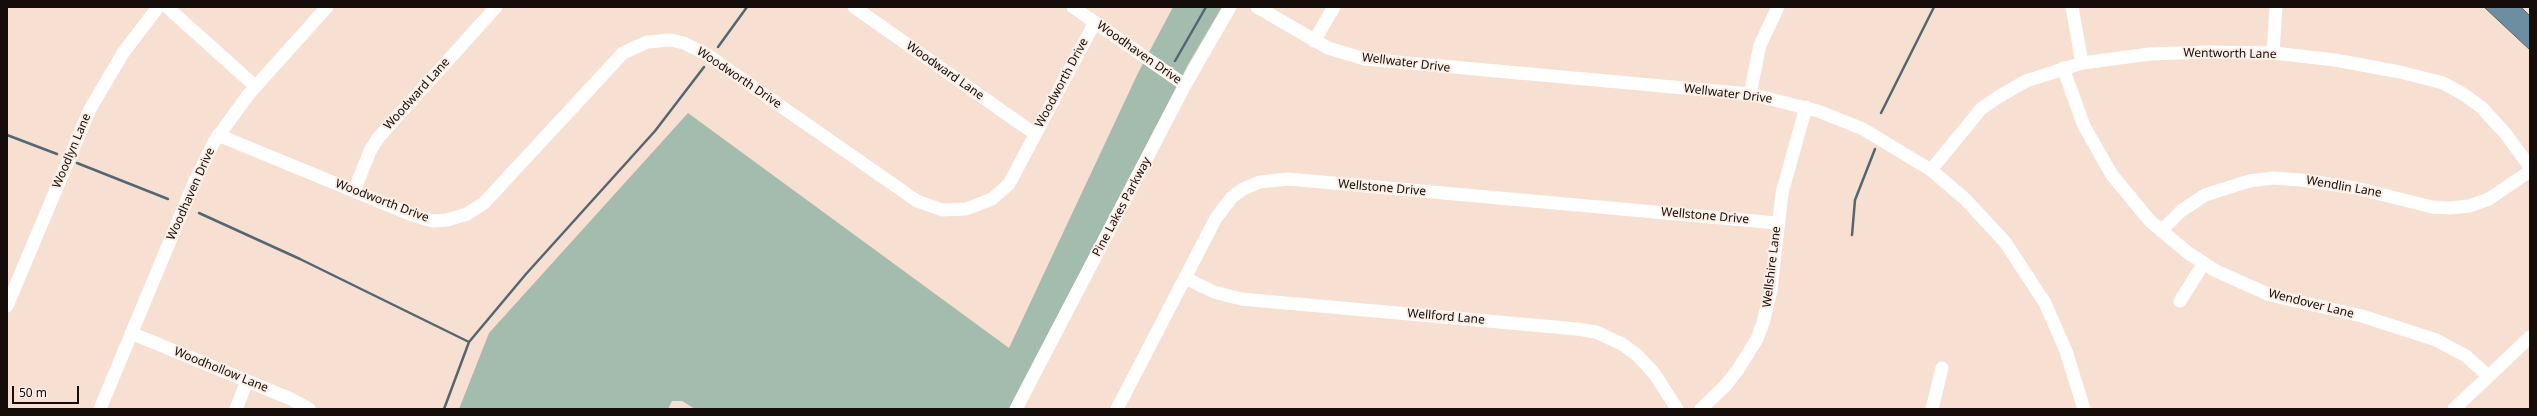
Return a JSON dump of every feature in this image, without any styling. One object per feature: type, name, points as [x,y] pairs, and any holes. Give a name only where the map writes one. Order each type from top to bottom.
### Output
[{"type":"street","name":"Woodlyn Lane","points":[[7,306],[90,109],[123,53],[158,7]]},
{"type":"street","points":[[167,7],[255,86]]},
{"type":"street","name":"Woodhaven Drive","points":[[100,409],[194,183],[218,135],[255,86],[327,7]]},
{"type":"street","name":"Woodward Lane","points":[[354,191],[367,156],[378,138],[496,7]]},
{"type":"street","name":"Woodward Lane","points":[[854,7],[1035,134]]},
{"type":"street","name":"Woodhaven Drive","points":[[1073,7],[1185,85]]},
{"type":"street","name":"Pine Lakes Parkway","points":[[1016,409],[1185,85],[1230,7]]},
{"type":"street","name":"Wellwater Drive","points":[[1257,7],[1314,40],[1343,54],[1387,63],[1750,94],[1806,107],[1830,115],[1884,140],[1931,170],[1978,211],[2005,242],[2045,303],[2058,331],[2084,409]]},
{"type":"street","points":[[1314,40],[1334,7]]},
{"type":"street","points":[[1750,94],[1760,45],[1778,7]]},
{"type":"street","points":[[2072,7],[2082,63]]},
{"type":"street","points":[[2273,54],[2276,7]]},
{"type":"street","name":"Woodworth Drive","points":[[218,135],[427,220],[442,221],[467,214],[490,197],[618,57],[635,46],[655,40],[678,41],[699,49],[900,190],[926,205],[942,210],[966,209],[992,199],[1009,184],[1095,22]]},
{"type":"street","name":"Wentworth Lane","points":[[1931,170],[1968,124],[1998,97],[2026,81],[2082,63],[2150,54],[2208,52],[2273,54],[2358,64],[2443,83],[2463,94],[2485,111],[2530,167]]},
{"type":"street","name":"Wendover Lane","points":[[2063,68],[2074,103],[2095,148],[2131,200],[2161,231],[2204,263],[2227,277],[2270,295],[2369,318],[2436,340],[2466,356],[2487,375]]},
{"type":"street","name":"Wellshire Lane","points":[[1701,409],[1721,390],[1737,371],[1761,328],[1771,290],[1777,223],[1783,187],[1806,107]]},
{"type":"street","name":"Wendlin Lane","points":[[2161,231],[2181,211],[2205,195],[2224,187],[2255,180],[2287,179],[2326,183],[2386,195],[2432,207],[2449,208],[2468,206],[2488,199],[2530,171]]},
{"type":"street","name":"Wellstone Drive","points":[[1117,409],[1216,218],[1228,201],[1247,187],[1268,180],[1288,179],[1777,223]]},
{"type":"street","points":[[2180,301],[2204,263]]},
{"type":"street","name":"Wellford Lane","points":[[1185,278],[1222,295],[1246,299],[1596,332],[1622,344],[1640,358],[1660,381],[1677,409]]},
{"type":"street","name":"Woodhollow Lane","points":[[131,333],[291,399],[309,409]]},
{"type":"street","points":[[2454,409],[2487,375],[2530,337]]},
{"type":"street","points":[[1932,409],[1942,368]]},
{"type":"street","points":[[236,409],[247,381]]},
{"type":"green space","points":[[1173,7],[1222,7],[1189,63],[1009,409],[695,409],[682,401],[672,401],[668,409],[459,409],[489,333],[688,113],[1009,348],[1138,73]]},
{"type":"water","points":[[2484,7],[2521,7],[2530,16],[2530,50]]},
{"type":"waterway","points":[[718,47],[747,7]]},
{"type":"waterway","points":[[1175,61],[1206,7]]},
{"type":"waterway","points":[[1881,113],[1934,7]]},
{"type":"waterway","points":[[444,409],[469,342],[526,274],[655,131],[704,67]]},
{"type":"waterway","points":[[7,135],[57,154]]},
{"type":"waterway","points":[[1852,235],[1855,200],[1875,149]]},
{"type":"waterway","points":[[77,163],[168,199]]},
{"type":"waterway","points":[[199,213],[300,259],[469,342]]}]
